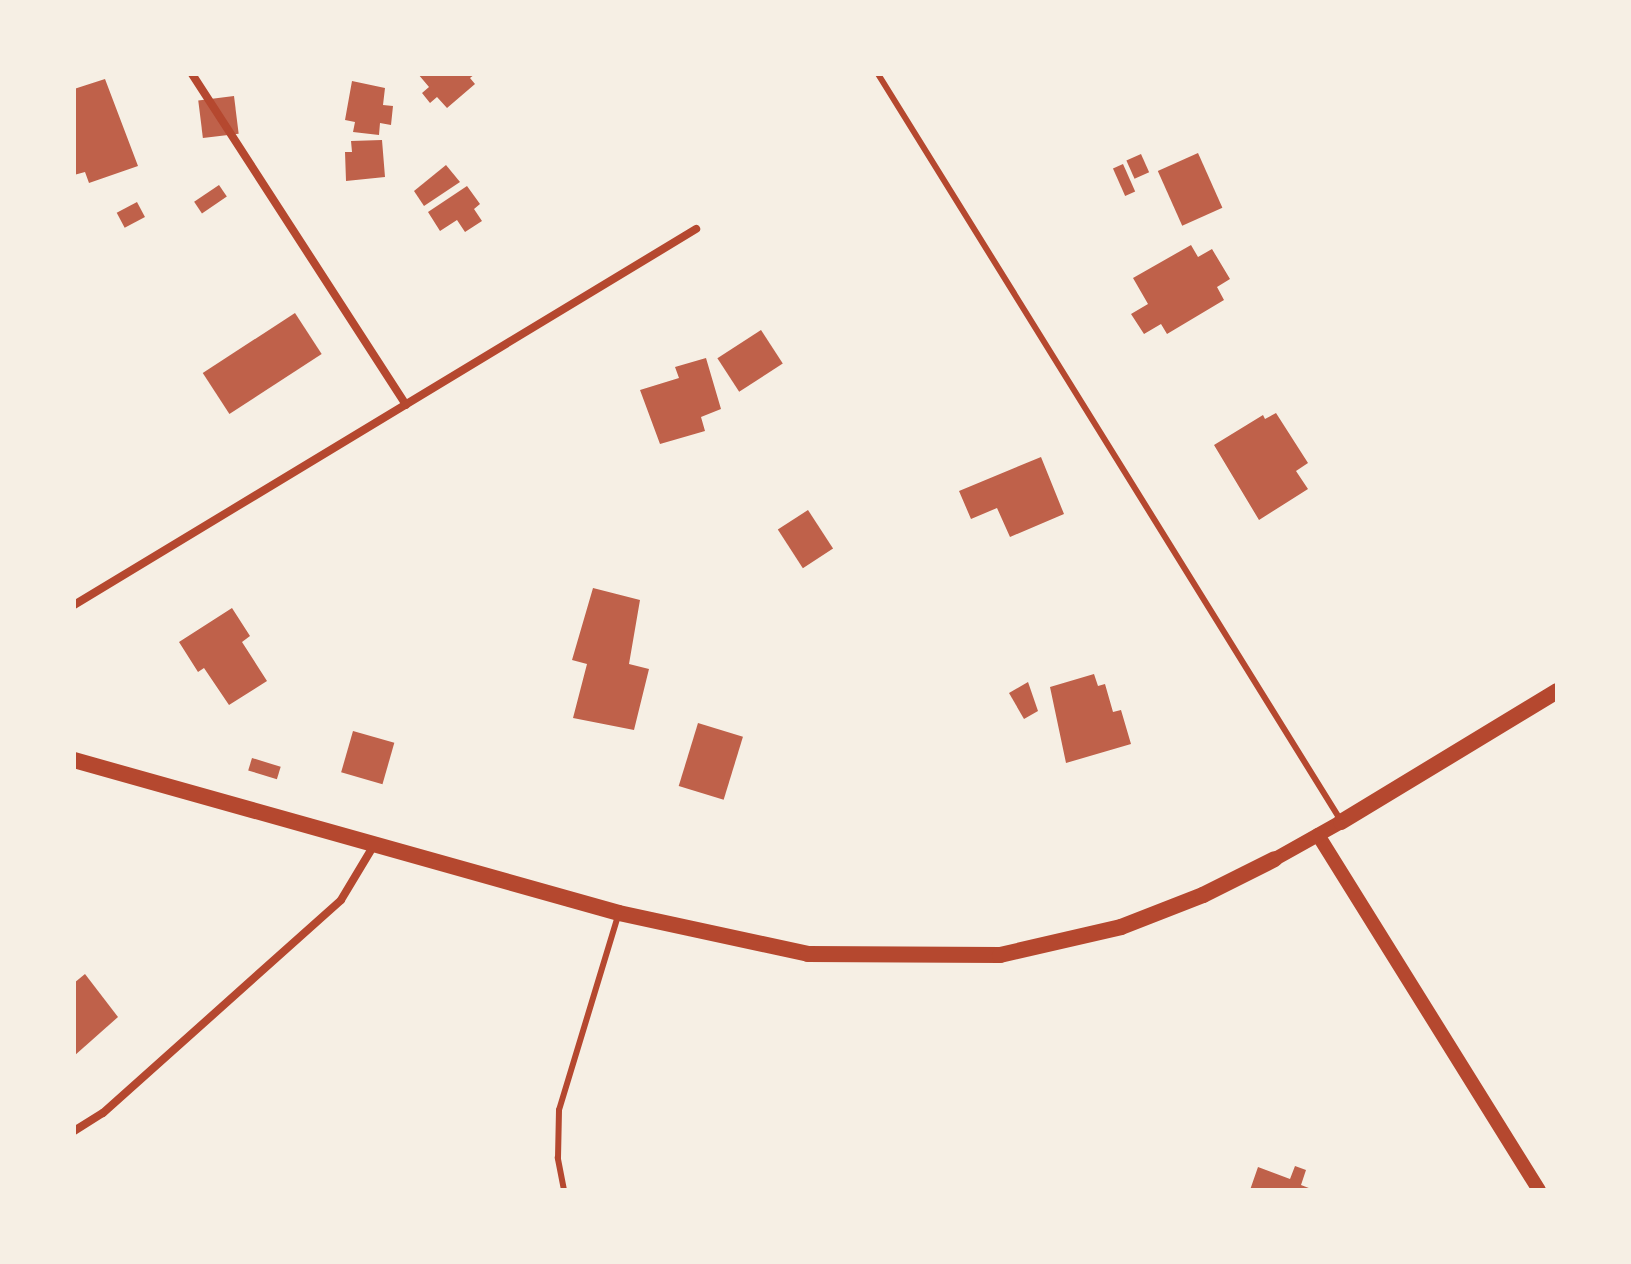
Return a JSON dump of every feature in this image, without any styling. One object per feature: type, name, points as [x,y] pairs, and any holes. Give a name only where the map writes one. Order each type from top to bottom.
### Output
[{"type":"main road","points":[[1341,822],[1557,691]]},
{"type":"main road","points":[[74,760],[619,913],[808,954],[1000,955],[1121,927],[1203,895],[1275,859]]},
{"type":"street","points":[[192,74],[406,405]]},
{"type":"street","points":[[74,605],[696,229]]},
{"type":"street","points":[[1275,859],[1341,822]]},
{"type":"street","points":[[1318,835],[1539,1190]]},
{"type":"street","points":[[74,1131],[103,1113],[341,900],[374,844]]},
{"type":"lane","points":[[878,74],[1341,822]]},
{"type":"lane","points":[[564,1190],[558,1158],[559,1110],[619,913]]},
{"type":"building","points":[[418,74],[475,74],[470,78],[475,84],[447,108],[437,97],[430,103],[422,93],[429,87]]},
{"type":"building","points":[[105,79],[138,166],[89,183],[85,172],[74,175],[74,89]]},
{"type":"building","points":[[352,81],[385,88],[383,105],[393,106],[391,125],[380,123],[379,135],[353,132],[355,122],[345,120]]},
{"type":"building","points":[[234,96],[239,134],[203,138],[198,100]]},
{"type":"building","points":[[382,140],[385,177],[346,181],[345,152],[352,152],[351,141]]},
{"type":"building","points":[[1198,153],[1222,208],[1182,226],[1158,171]]},
{"type":"building","points":[[1141,154],[1149,172],[1135,179],[1126,161]]},
{"type":"building","points":[[1123,164],[1135,191],[1125,196],[1113,168]]},
{"type":"building","points":[[446,165],[460,182],[424,206],[414,191]]},
{"type":"building","points":[[219,185],[227,197],[202,213],[194,202]]},
{"type":"building","points":[[467,186],[480,204],[474,209],[482,221],[465,232],[457,220],[440,231],[428,212]]},
{"type":"building","points":[[137,202],[145,217],[125,228],[117,213]]},
{"type":"building","points":[[1191,245],[1198,257],[1212,249],[1230,279],[1217,287],[1224,300],[1167,334],[1161,324],[1144,334],[1131,314],[1148,304],[1133,278]]},
{"type":"building","points":[[295,313],[322,354],[229,414],[203,373]]},
{"type":"building","points":[[761,330],[783,364],[739,392],[717,358]]},
{"type":"building","points":[[706,358],[721,409],[701,417],[705,431],[660,444],[640,390],[679,378],[675,367]]},
{"type":"building","points":[[1276,413],[1308,463],[1296,471],[1308,489],[1259,520],[1214,445],[1263,415],[1265,419]]},
{"type":"building","points":[[1041,457],[1064,514],[1010,537],[997,508],[971,519],[959,491]]},
{"type":"building","points":[[808,510],[833,549],[803,568],[778,530]]},
{"type":"building","points":[[593,588],[640,600],[629,664],[649,669],[634,730],[573,718],[587,664],[572,660]]},
{"type":"building","points":[[232,608],[250,636],[242,642],[267,681],[229,705],[204,668],[198,672],[179,642]]},
{"type":"building","points":[[1094,674],[1098,686],[1105,684],[1113,712],[1121,710],[1131,744],[1066,763],[1050,687]]},
{"type":"building","points":[[1028,682],[1038,711],[1024,719],[1009,693]]},
{"type":"building","points":[[698,723],[743,737],[724,800],[679,786]]},
{"type":"building","points":[[353,731],[394,743],[382,784],[341,772]]},
{"type":"building","points":[[252,758],[281,767],[277,779],[248,770]]},
{"type":"building","points":[[85,974],[118,1017],[74,1056],[74,983]]},
{"type":"building","points":[[1295,1166],[1306,1170],[1301,1185],[1314,1190],[1250,1190],[1258,1167],[1290,1179]]}]
